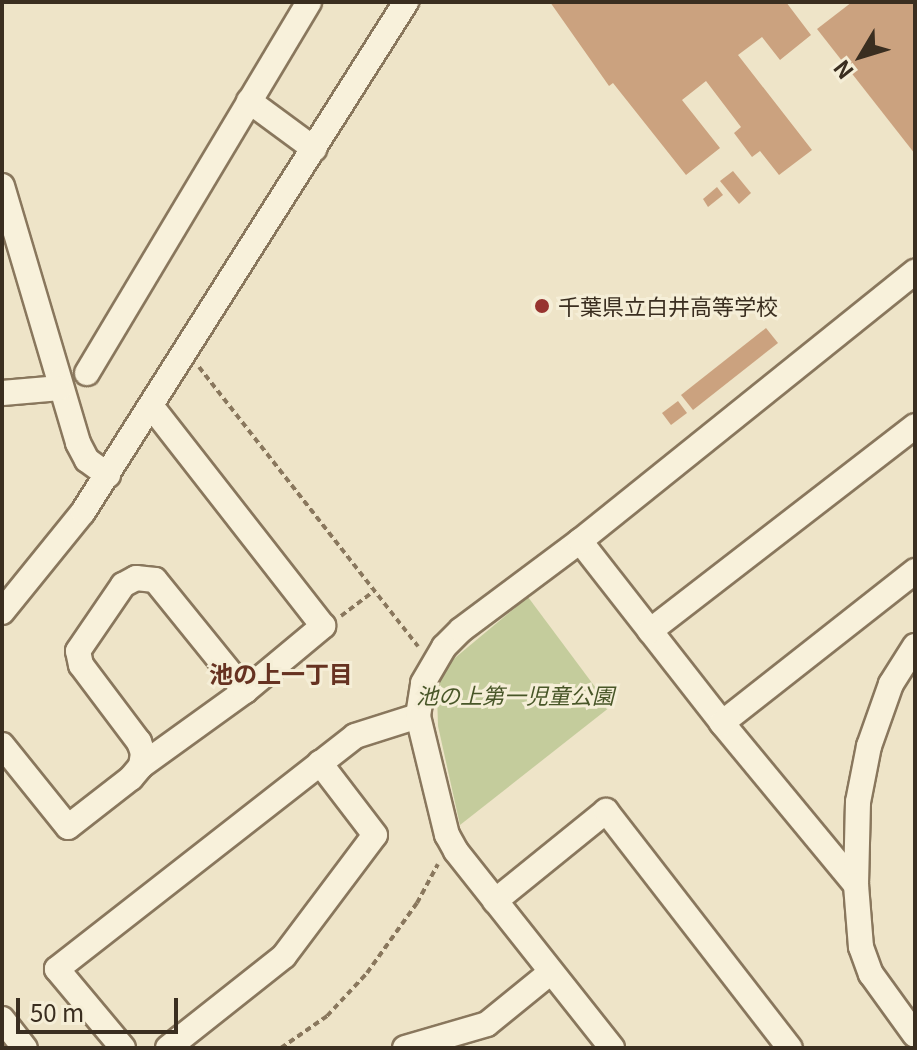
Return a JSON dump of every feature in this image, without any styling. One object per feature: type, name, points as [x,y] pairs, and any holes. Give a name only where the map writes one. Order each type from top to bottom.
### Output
[{"type":"street","points":[[87,373],[309,2]]},
{"type":"street","points":[[2,612],[48,558],[108,475],[406,2]]},
{"type":"street","points":[[249,101],[314,149]]},
{"type":"street","points":[[2,186],[78,443],[87,460],[108,475]]},
{"type":"street","points":[[612,1048],[495,901],[447,835],[418,716],[423,683],[444,647],[915,272]]},
{"type":"street","points":[[2,393],[60,388]]},
{"type":"street","points":[[2,745],[68,827],[131,778],[141,766],[245,691],[323,626],[152,407]]},
{"type":"street","points":[[650,631],[915,426]]},
{"type":"street","points":[[580,541],[722,723],[856,885]]},
{"type":"street","points":[[722,723],[915,571]]},
{"type":"street","points":[[141,766],[143,753],[139,742],[81,665],[78,651],[123,585],[136,578],[155,580],[245,691]]},
{"type":"street","points":[[915,646],[891,684],[869,746],[858,802],[856,885],[861,947],[871,974],[915,1035]]},
{"type":"street","points":[[123,1048],[57,969],[355,736],[418,716]]},
{"type":"street","points":[[168,1048],[284,956],[375,835],[320,763]]},
{"type":"street","points":[[495,901],[606,811],[790,1048]]},
{"type":"street","points":[[405,1048],[456,1041],[487,1024],[551,972]]},
{"type":"street","points":[[2,1019],[25,1048]]},
{"type":"path","points":[[197,365],[420,649]]},
{"type":"path","points":[[323,626],[331,625],[374,591]]},
{"type":"path","points":[[281,1048],[327,1016],[367,973],[437,869],[447,835]]},
{"type":"green space","name":"池の上第一児童公園","points":[[528,597],[610,707],[460,825],[438,726],[437,693],[444,667]]},
{"type":"building","points":[[550,2],[786,2],[811,35],[780,60],[762,37],[738,55],[812,150],[779,175],[760,151],[752,157],[734,133],[741,127],[706,81],[682,100],[720,148],[686,175],[613,83],[609,86]]},
{"type":"building","points":[[852,2],[915,2],[915,154],[817,29]]},
{"type":"building","points":[[733,171],[751,193],[739,204],[720,181]]},
{"type":"building","points":[[717,187],[723,195],[708,207],[703,199]]},
{"type":"building","points":[[766,328],[778,343],[693,410],[681,395]]},
{"type":"building","points":[[678,401],[687,413],[671,425],[662,413]]},
{"type":"place","name":"千葉県立白井高等学校","points":[[542,306]]},
{"type":"district","name":"池の上一丁目","points":[[281,673]]}]
